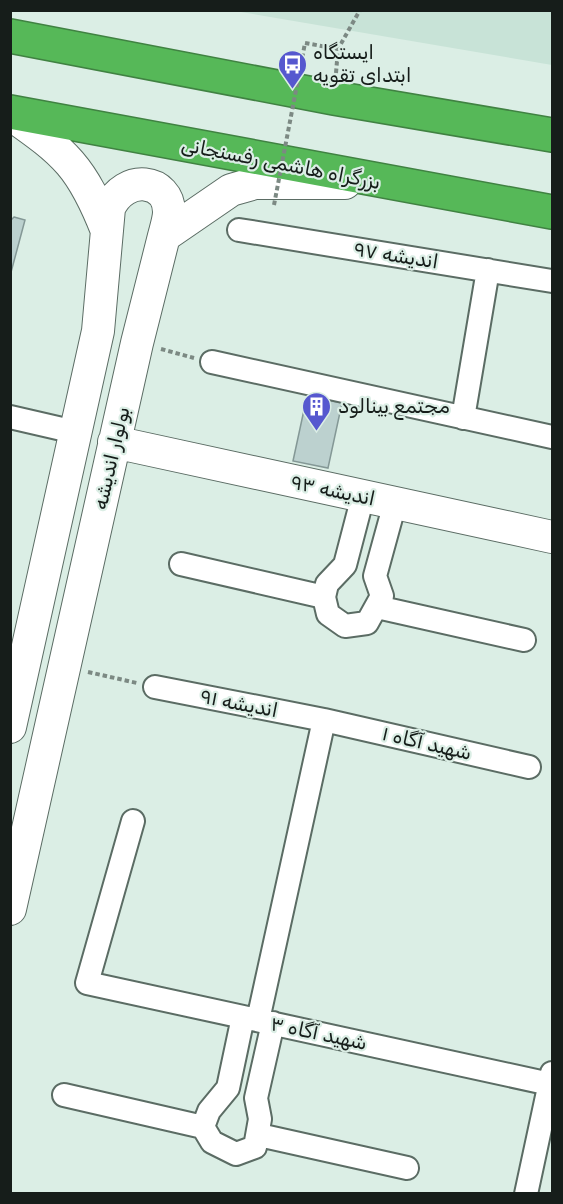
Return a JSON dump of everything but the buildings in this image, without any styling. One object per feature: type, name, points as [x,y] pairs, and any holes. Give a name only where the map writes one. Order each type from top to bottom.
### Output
[{"type":"highway","points":[[10,36],[334,98],[552,135]]},
{"type":"highway","name":"بزرگراه هاشمی رفسنجانی","points":[[10,113],[552,212]]},
{"type":"main road","name":"بولوار اندیشه","points":[[10,113],[56,146],[77,169],[94,197],[106,231]]},
{"type":"main road","points":[[164,236],[231,190],[255,183],[382,182]]},
{"type":"main road","name":"بولوار اندیشه","points":[[10,727],[98,331],[110,207],[114,196],[123,188],[135,184],[153,187],[166,200],[170,212],[114,442],[10,909]]},
{"type":"main road","name":"اندیشه ۹۳","points":[[114,442],[552,537]]},
{"type":"street","name":"اندیشه ۹۷","points":[[239,230],[552,281]]},
{"type":"street","points":[[463,418],[489,270]]},
{"type":"street","points":[[212,362],[552,438]]},
{"type":"street","points":[[10,417],[75,432]]},
{"type":"street","points":[[363,496],[345,565],[327,584],[324,597],[328,614],[345,626],[367,623],[382,596],[375,576],[395,503]]},
{"type":"street","points":[[181,564],[324,597]]},
{"type":"street","points":[[377,607],[524,640]]},
{"type":"street","name":"اندیشه ۹۱","points":[[155,687],[324,720]]},
{"type":"street","points":[[64,1095],[203,1127],[212,1143],[236,1154],[255,1147],[259,1135],[256,1098],[258,1020],[324,720]]},
{"type":"street","name":"شهید آگاه ۱","points":[[324,720],[529,767]]},
{"type":"street","name":"شهید آگاه ۳","points":[[134,821],[87,983],[551,1079]]},
{"type":"street","points":[[203,1127],[209,1111],[228,1088],[258,1020]]},
{"type":"street","points":[[526,1194],[551,1079]]},
{"type":"street","points":[[259,1135],[407,1168]]},
{"type":"path","points":[[274,205],[305,43],[338,49],[360,10]]},
{"type":"path","points":[[137,343],[212,362]]},
{"type":"path","points":[[64,666],[155,687]]},
{"type":"shaded area","points":[[235,11],[552,11],[552,65]]},
{"type":"place","name":"ایستگاه ابتدای تقویه","points":[[292,90]]},
{"type":"place","name":"مجتمع بینالود","points":[[317,432]]}]
